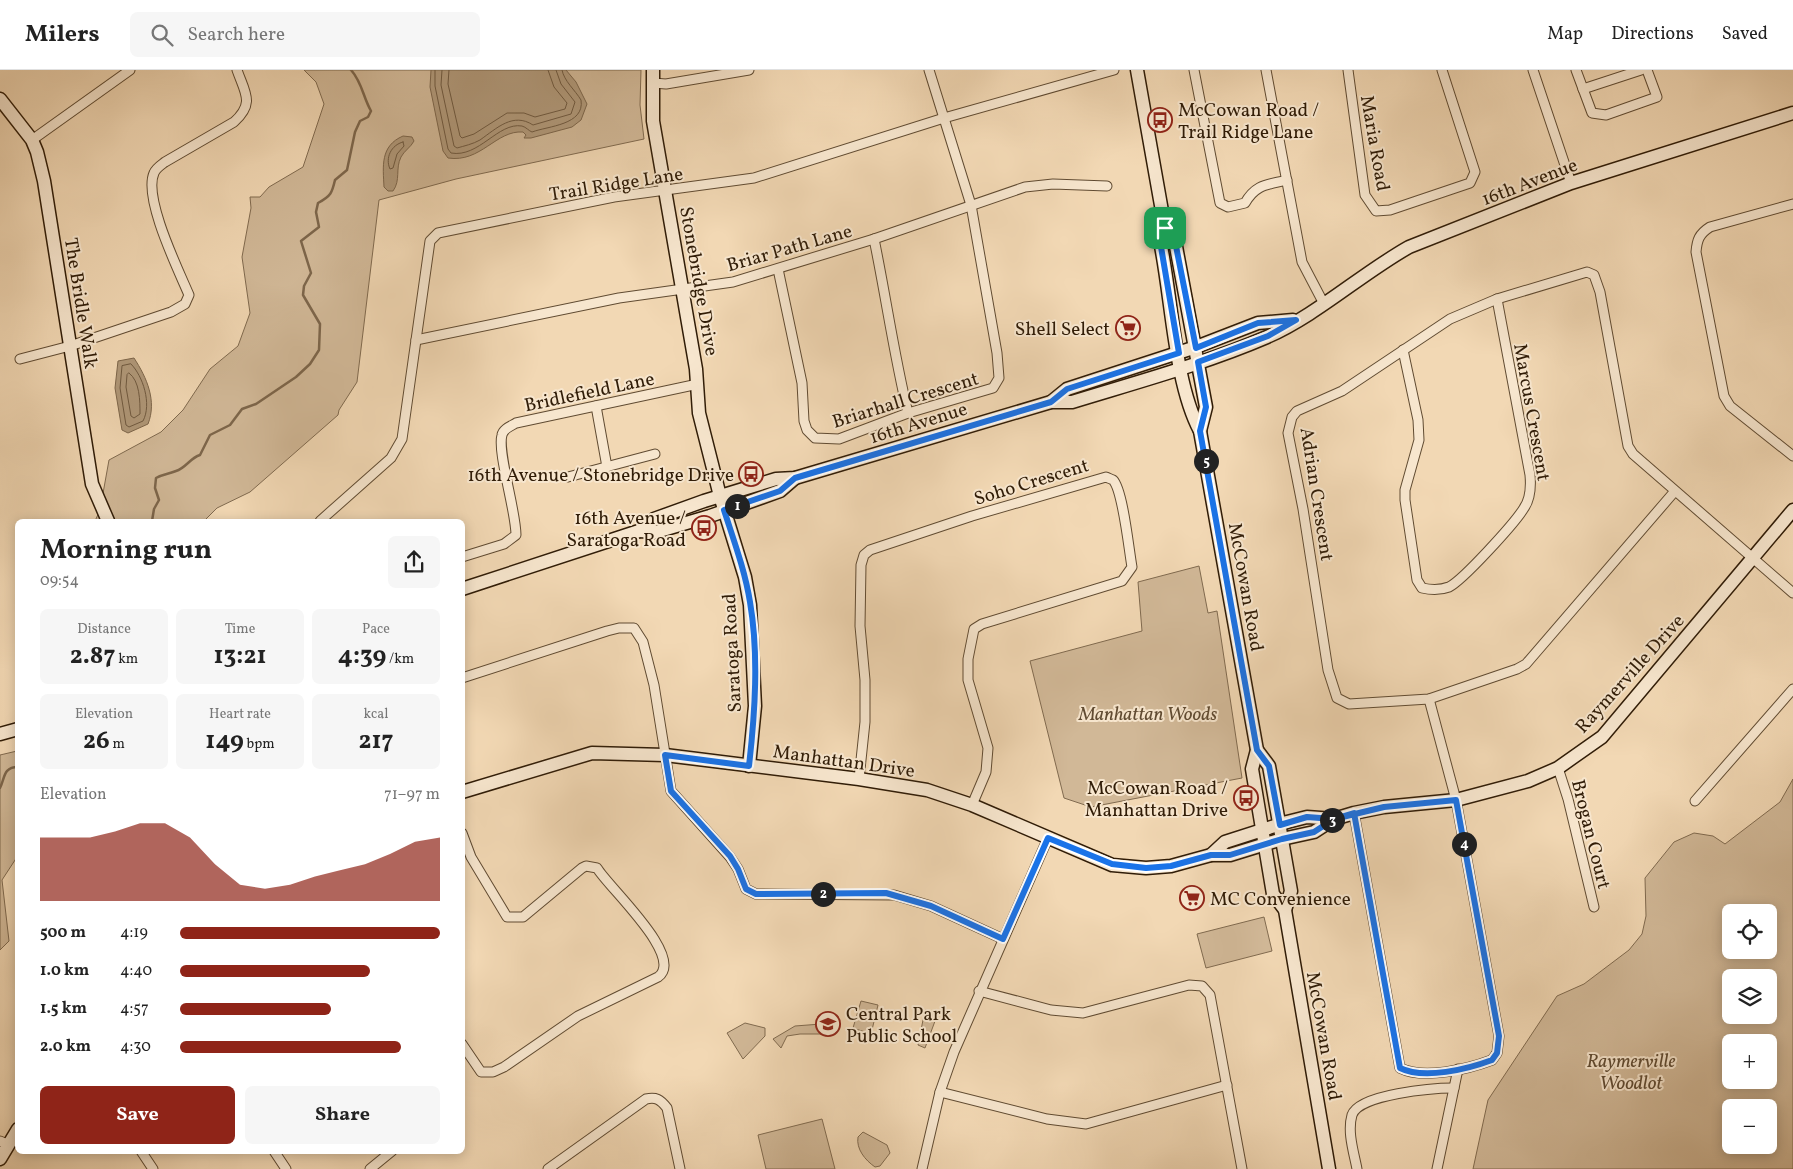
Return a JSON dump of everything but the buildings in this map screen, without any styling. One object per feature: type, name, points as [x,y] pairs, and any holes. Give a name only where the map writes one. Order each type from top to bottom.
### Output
[{"type":"main road","name":"Stonebridge Drive","points":[[653,70],[652,113],[698,384],[700,420],[724,510]]},
{"type":"main road","name":"McCowan Road","points":[[1137,70],[1165,228],[1175,241],[1196,348],[1206,407],[1200,431]]},
{"type":"main road","name":"The Bridle Walk","points":[[0,99],[32,140],[37,152],[44,181],[92,484],[107,519]]},
{"type":"main road","name":"16th Avenue","points":[[465,588],[639,531],[654,519],[720,496],[776,479],[795,478],[1051,402],[1072,402],[1198,362],[1268,336],[1324,304],[1376,266],[1409,247],[1571,183],[1793,113]]},
{"type":"main road","name":"McCowan Road","points":[[1165,228],[1160,241],[1181,368],[1190,411],[1200,431],[1257,750],[1252,769],[1273,894],[1285,910]]},
{"type":"main road","name":"16th Avenue","points":[[1051,402],[1067,389],[1196,348],[1258,323],[1296,320]]},
{"type":"main road","name":"16th Avenue","points":[[639,531],[656,532],[780,491],[795,478]]},
{"type":"main road","name":"Saratoga Road","points":[[724,510],[745,577],[750,604],[756,706],[749,766]]},
{"type":"main road","name":"Raymerville Drive","points":[[1265,844],[1314,832],[1334,819],[1354,813],[1384,807],[1456,800],[1528,781],[1558,768],[1602,737],[1793,510]]},
{"type":"main road","points":[[0,734],[15,730]]},
{"type":"main road","name":"McCowan Road","points":[[1257,750],[1269,766],[1280,825],[1291,891],[1285,910],[1329,1169]]},
{"type":"main road","name":"Manhattan Drive","points":[[465,791],[592,753],[665,755],[859,779],[927,790],[972,805],[1090,857],[1129,867],[1171,866],[1211,855],[1230,855],[1265,844]]},
{"type":"main road","name":"Raymerville Drive","points":[[1280,825],[1307,817],[1334,819]]},
{"type":"main road","name":"Manhattan Drive","points":[[1211,855],[1225,842],[1280,825]]},
{"type":"main road","points":[[0,1159],[3,1143],[15,1132]]},
{"type":"street","points":[[32,140],[130,70]]},
{"type":"street","points":[[20,359],[70,346],[171,312],[185,304],[189,295],[156,210],[151,190],[152,180],[155,170],[165,162],[234,122],[243,114],[248,100],[237,70]]},
{"type":"street","points":[[653,83],[666,84],[749,70]]},
{"type":"street","points":[[929,70],[971,205]]},
{"type":"street","name":"Trail Ridge Lane","points":[[332,518],[391,458],[402,439],[430,241],[435,234],[609,197],[754,178],[944,118],[1114,70]]},
{"type":"street","points":[[1194,70],[1220,203],[1228,207],[1245,203],[1252,192],[1261,186],[1286,180]]},
{"type":"street","points":[[1266,70],[1302,262],[1324,304]]},
{"type":"street","name":"Maria Road","points":[[1348,70],[1365,195],[1376,211],[1390,210],[1470,182],[1475,172],[1442,70]]},
{"type":"street","points":[[1533,70],[1571,183]]},
{"type":"street","points":[[1576,70],[1592,112],[1606,115],[1657,98],[1647,70]]},
{"type":"street","points":[[1583,89],[1642,70]]},
{"type":"street","name":"Briar Path Lane","points":[[416,340],[596,303],[733,282],[1038,184],[1107,186]]},
{"type":"street","points":[[1793,204],[1710,227],[1702,232],[1697,240],[1696,252],[1724,396],[1730,406],[1793,456]]},
{"type":"street","name":"Briarhall Crescent","points":[[778,269],[802,383],[804,421],[810,434],[822,440],[839,439],[908,413],[986,392],[993,388],[999,378],[987,287],[971,205]]},
{"type":"street","points":[[874,238],[895,342],[896,360],[908,413]]},
{"type":"street","name":"Adrian Crescent","points":[[1675,491],[1526,664],[1500,676],[1429,699],[1349,704],[1337,698],[1328,670],[1303,509],[1288,432],[1292,417],[1296,411],[1342,390],[1450,319],[1498,299],[1586,272],[1594,275],[1600,292],[1628,446],[1633,454],[1793,593]]},
{"type":"street","name":"Marcus Crescent","points":[[1403,350],[1418,420],[1419,440],[1405,490],[1406,513],[1418,580],[1422,588],[1441,589],[1450,587],[1467,574],[1524,508],[1530,493],[1530,474],[1498,299]]},
{"type":"street","name":"Bridlefield Lane","points":[[465,556],[504,544],[516,535],[516,523],[503,457],[501,435],[506,428],[516,423],[698,384]]},
{"type":"street","points":[[596,406],[607,467]]},
{"type":"street","points":[[568,477],[655,454]]},
{"type":"street","name":"Soho Crescent","points":[[859,779],[865,722],[865,680],[860,626],[861,565],[864,555],[870,550],[972,516],[1106,476],[1113,480],[1121,502],[1132,567],[1128,575],[1122,581],[991,621],[974,629],[968,659],[968,680],[988,748],[986,772],[972,805]]},
{"type":"street","points":[[465,677],[607,631],[620,628],[634,628],[643,642],[654,685],[671,791],[730,856],[738,869],[746,889],[756,894],[894,895],[931,906],[1003,939]]},
{"type":"street","points":[[1695,801],[1793,689]]},
{"type":"street","points":[[1354,813],[1400,1068],[1422,1074],[1458,1069],[1492,1060],[1497,1053],[1499,1036],[1456,800],[1429,699]]},
{"type":"street","name":"Brogan Court","points":[[1558,768],[1568,799],[1594,907]]},
{"type":"street","points":[[922,1169],[940,1092],[954,1052],[979,991],[1048,838]]},
{"type":"street","points":[[465,841],[471,857],[507,917],[522,917],[582,868],[592,866],[596,868],[647,928],[661,952],[665,966],[663,974],[578,1016],[519,1058],[493,1072],[481,1072],[465,1048]]},
{"type":"street","points":[[979,991],[1051,1010],[1083,1013],[1189,984],[1202,986],[1210,994],[1242,1169]]},
{"type":"street","points":[[1437,1169],[1458,1069]]},
{"type":"street","points":[[940,1092],[1047,1119],[1086,1124],[1228,1085]]},
{"type":"street","points":[[1358,1169],[1351,1135],[1352,1115],[1357,1109],[1366,1102],[1378,1099],[1434,1088],[1454,1088]]},
{"type":"street","points":[[548,1169],[646,1099],[652,1098],[662,1102],[667,1108],[680,1169]]},
{"type":"street","points":[[143,1154],[153,1169]]},
{"type":"street","points":[[276,1154],[286,1169]]},
{"type":"street","points":[[370,1169],[388,1154]]},
{"type":"green space","points":[[304,70],[641,70],[640,105],[644,139],[456,179],[379,200],[357,382],[339,410],[338,415],[250,492],[217,508],[206,519],[96,519],[100,510],[109,460],[161,432],[183,410],[210,369],[238,346],[250,313],[242,257],[251,208],[250,197],[260,197],[269,187],[303,167],[324,104],[316,82]]},
{"type":"green space","name":"Manhattan Woods","points":[[1199,566],[1208,613],[1217,611],[1242,778],[1091,807],[1064,798],[1030,661],[1142,631],[1138,582]]},
{"type":"green space","points":[[15,751],[15,860],[2,880],[9,941],[0,950],[0,755]]},
{"type":"green space","name":"Raymerville Woodlot","points":[[1793,779],[1793,1169],[1473,1169],[1488,1100],[1557,996],[1584,984],[1629,950],[1642,934],[1646,916],[1645,878],[1674,842],[1694,833],[1713,836],[1725,844],[1780,802]]},
{"type":"green space","points":[[1264,917],[1272,951],[1206,968],[1197,934]]},
{"type":"green space","points":[[861,1001],[878,1005],[871,1034],[853,1028]]},
{"type":"green space","points":[[925,1010],[938,1013],[925,1048],[918,1045]]},
{"type":"green space","points":[[745,1023],[765,1028],[765,1036],[743,1059],[727,1033]]},
{"type":"green space","points":[[821,1024],[824,1034],[787,1036],[781,1048],[773,1039],[795,1026]]},
{"type":"green space","points":[[822,1119],[835,1169],[766,1169],[758,1135]]},
{"type":"green space","points":[[863,1132],[887,1145],[890,1153],[880,1166],[875,1167],[871,1164],[858,1146],[858,1137]]},
{"type":"water","points":[[431,70],[566,70],[576,82],[587,104],[581,120],[572,127],[531,138],[524,138],[526,135],[523,132],[513,133],[470,156],[448,158],[443,151],[430,87]]},
{"type":"water","points":[[403,136],[412,137],[414,141],[399,161],[397,179],[393,191],[388,191],[384,187],[384,157],[390,145]]},
{"type":"water","points":[[134,358],[147,382],[151,398],[151,415],[148,424],[128,433],[122,430],[115,388],[118,361]]},
{"type":"waterway","points":[[152,519],[154,509],[159,500],[155,488],[156,478],[179,470],[193,458],[200,455],[210,435],[230,425],[242,409],[256,404],[296,377],[310,364],[319,350],[320,324],[303,295],[304,286],[311,273],[301,241],[319,227],[316,212],[318,203],[328,196],[332,191],[335,180],[347,170],[355,132],[360,121],[368,117],[371,111],[358,80],[351,70]]},
{"type":"waterway","points":[[0,788],[7,771],[15,767]]},
{"type":"place","name":"McCowan Road / Trail Ridge Lane","points":[[1160,120]]},
{"type":"place","name":"Shell Select","points":[[1128,328]]},
{"type":"place","name":"16th Avenue / Stonebridge Drive","points":[[751,474]]},
{"type":"place","name":"16th Avenue / Saratoga Road","points":[[704,528]]},
{"type":"place","name":"McCowan Road / Manhattan Drive","points":[[1246,798]]},
{"type":"place","name":"MC Convenience","points":[[1192,898]]},
{"type":"place","name":"Central Park Public School","points":[[828,1024]]},
{"type":"route","points":[[1165,228],[1160,241],[1168,279],[1179,353],[1067,389],[1051,402],[795,478],[780,491],[724,510],[745,577],[750,604],[756,706],[749,766],[665,755],[671,791],[730,856],[738,869],[746,889],[756,894],[836,895],[886,893],[931,906],[1003,939],[1048,838],[1090,857],[1112,864],[1146,868],[1171,866],[1211,855],[1230,855],[1282,839],[1314,832],[1334,819],[1354,813],[1400,1068],[1407,1072],[1422,1074],[1483,1064],[1492,1060],[1497,1053],[1499,1036],[1456,800],[1384,807],[1354,813],[1334,819],[1307,817],[1280,825],[1269,766],[1257,750],[1232,614],[1200,431],[1206,407],[1198,362],[1268,336],[1296,320],[1258,323],[1196,348],[1175,241],[1165,228]]}]
